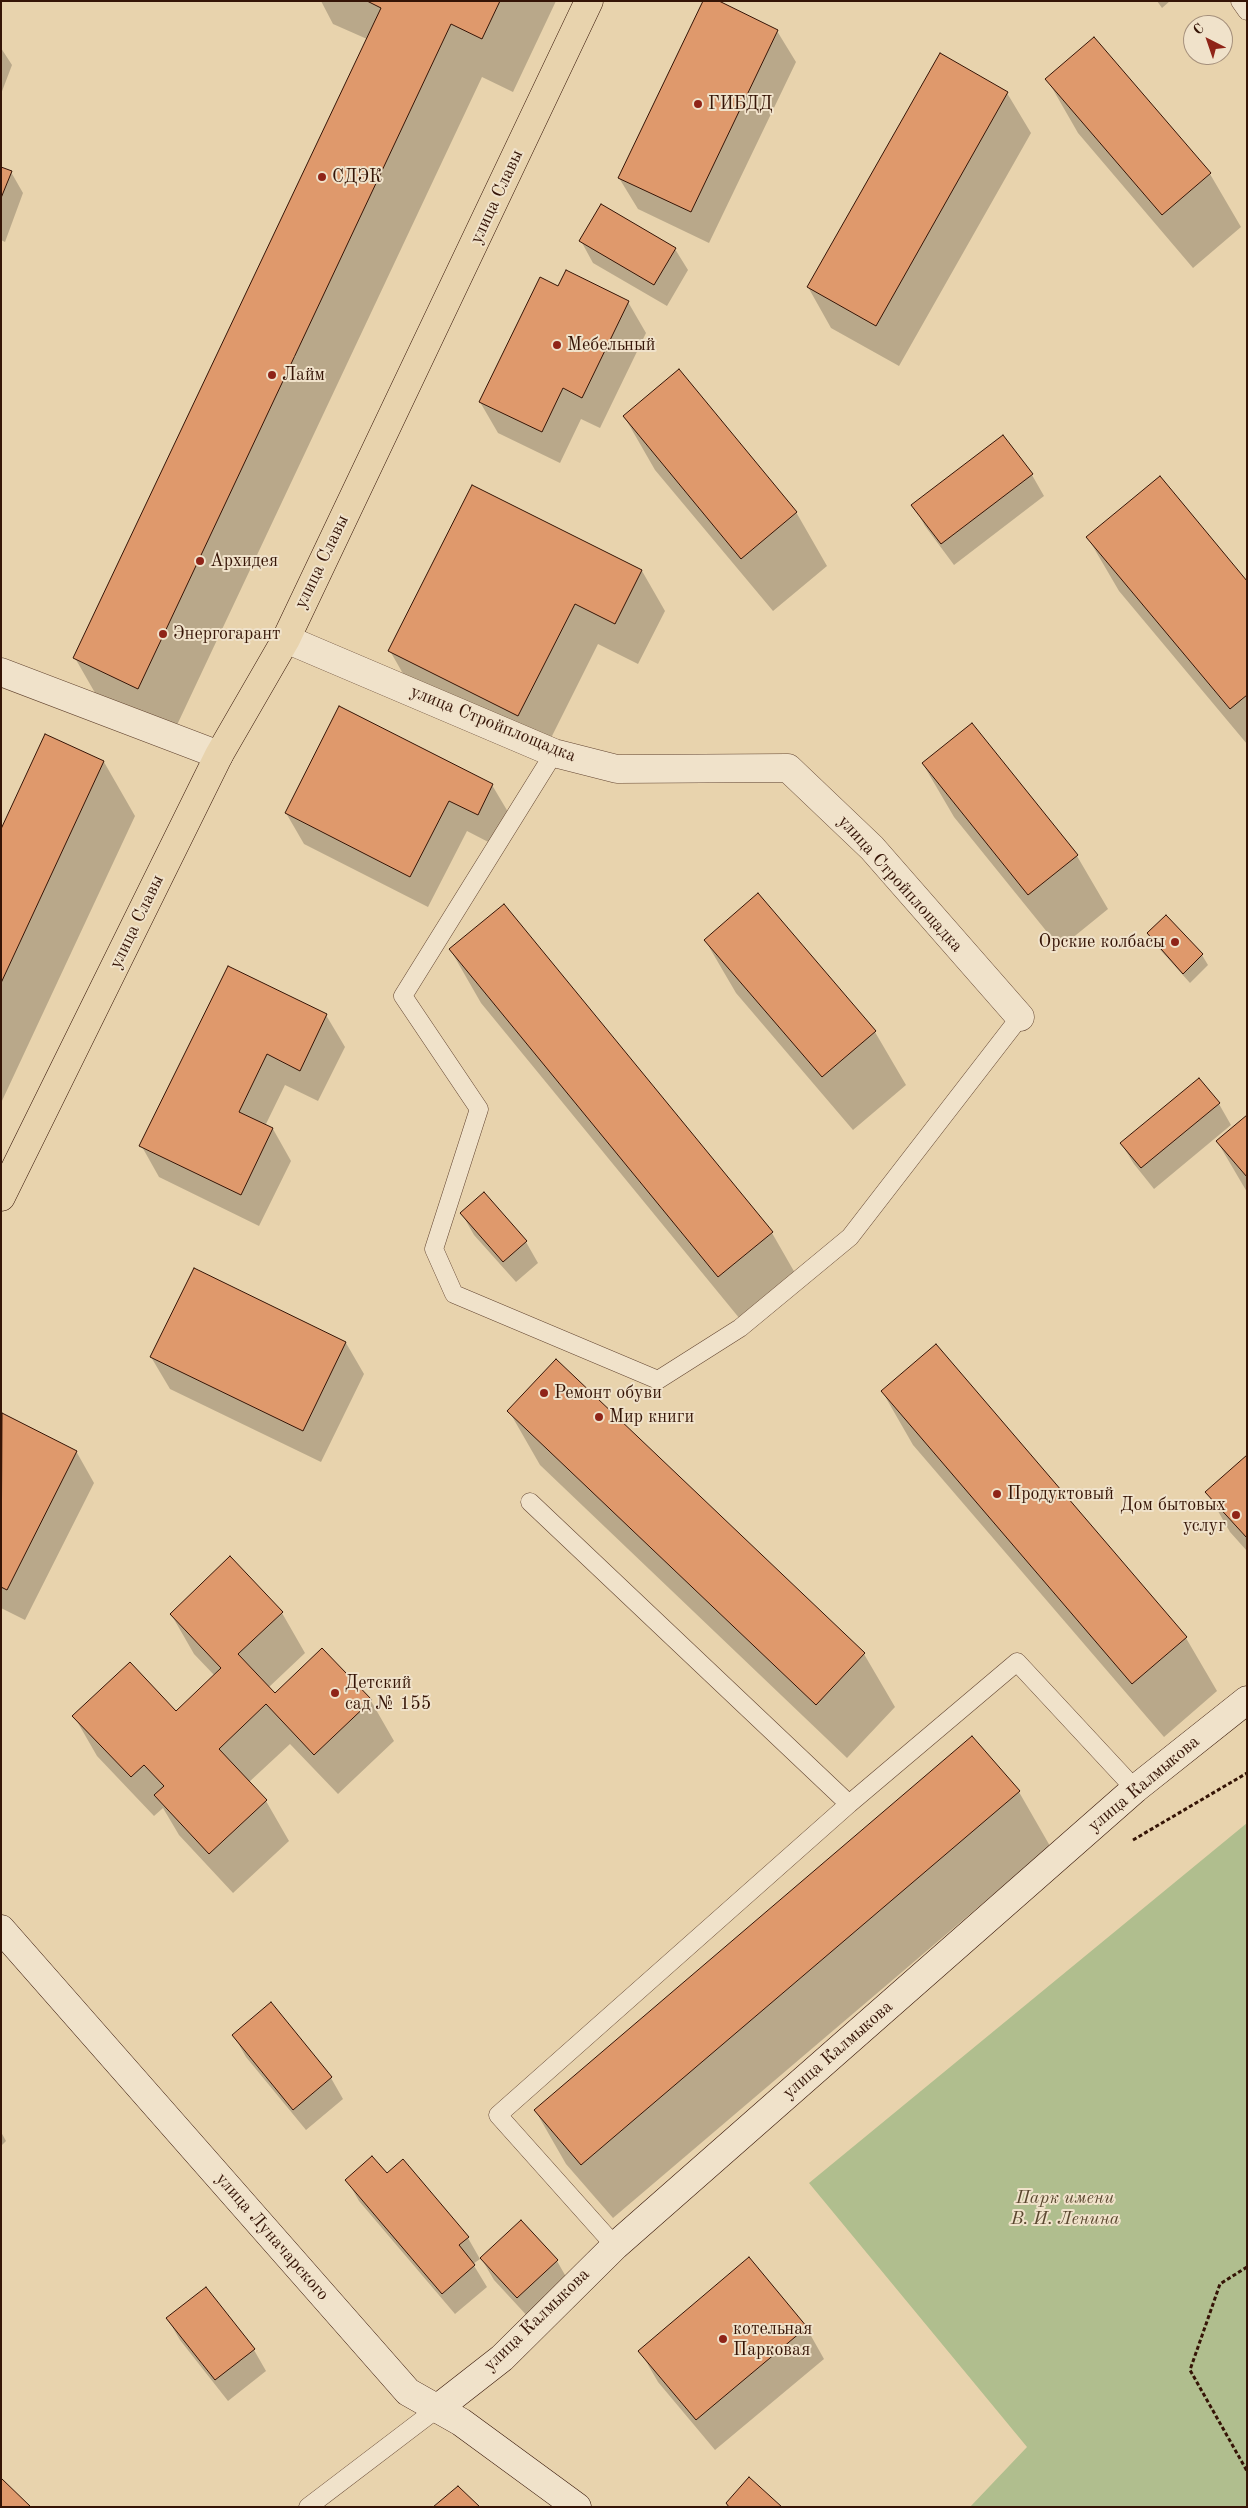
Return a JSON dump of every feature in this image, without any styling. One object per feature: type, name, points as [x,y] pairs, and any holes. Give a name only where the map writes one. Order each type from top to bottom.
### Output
[{"type":"main road","name":"улица Славы","points":[[1,1197],[219,755],[286,639],[588,1]]},
{"type":"street","name":"улица Стройплощадка","points":[[286,639],[554,753],[617,769],[788,768],[872,848],[1020,1017]]},
{"type":"street","points":[[1,672],[219,755]]},
{"type":"street","name":"улица Калмыкова","points":[[438,2408],[502,2358],[614,2246],[1135,1789],[1247,1700]]},
{"type":"street","name":"улица Луначарского","points":[[1,1929],[408,2392],[468,2426],[577,2507]]},
{"type":"lane","points":[[1240,1],[1247,11]]},
{"type":"lane","points":[[554,753],[403,996],[480,1109],[434,1249],[454,1294],[658,1380],[740,1328],[850,1237],[1020,1017]]},
{"type":"lane","points":[[530,1502],[849,1804]]},
{"type":"lane","points":[[614,2246],[498,2115],[849,1804],[1016,1662],[1135,1789]]},
{"type":"lane","points":[[308,2507],[438,2408]]},
{"type":"path","points":[[1247,2267],[1220,2284],[1190,2370],[1247,2471]]},
{"type":"green space","name":"Парк имени В. И. Ленина","points":[[1247,1823],[1247,2507],[970,2507],[1027,2447],[809,2183]]},
{"type":"building","points":[[367,1],[500,1],[482,39],[451,24],[138,689],[73,658],[381,8]]},
{"type":"building","name":"ГИБДД","points":[[703,1],[719,1],[778,30],[691,212],[618,178]]},
{"type":"building","points":[[1094,37],[1211,173],[1162,215],[1045,79]]},
{"type":"building","points":[[940,53],[1008,92],[876,326],[807,287]]},
{"type":"building","points":[[1,167],[12,171],[1,198]]},
{"type":"building","points":[[601,204],[676,248],[654,285],[579,241]]},
{"type":"building","name":"Мебельный","points":[[566,270],[629,301],[582,398],[563,388],[542,432],[479,402],[540,277],[558,286]]},
{"type":"building","points":[[679,369],[797,512],[741,559],[623,416]]},
{"type":"building","points":[[1003,435],[1033,474],[941,544],[911,505]]},
{"type":"building","points":[[1160,476],[1247,581],[1247,695],[1230,709],[1086,537]]},
{"type":"building","points":[[472,485],[642,570],[615,624],[575,604],[518,716],[388,651]]},
{"type":"building","points":[[339,706],[493,784],[478,815],[449,801],[410,877],[285,813]]},
{"type":"building","points":[[972,723],[1078,855],[1028,895],[922,763]]},
{"type":"building","points":[[45,734],[104,761],[1,983],[1,829]]},
{"type":"building","points":[[758,893],[876,1031],[822,1077],[704,940]]},
{"type":"building","points":[[504,904],[773,1232],[718,1277],[449,949]]},
{"type":"building","points":[[1166,915],[1203,954],[1183,974],[1147,933]]},
{"type":"building","points":[[228,966],[327,1014],[300,1071],[267,1054],[239,1112],[273,1128],[241,1195],[139,1146]]},
{"type":"building","points":[[1199,1078],[1220,1103],[1141,1168],[1120,1143]]},
{"type":"building","points":[[1247,1115],[1247,1177],[1216,1141]]},
{"type":"building","points":[[484,1192],[527,1241],[503,1262],[460,1213]]},
{"type":"building","points":[[194,1268],[346,1342],[303,1431],[150,1357]]},
{"type":"building","points":[[936,1344],[1187,1637],[1132,1684],[881,1391]]},
{"type":"building","points":[[556,1359],[865,1653],[816,1705],[507,1411]]},
{"type":"building","points":[[2,1413],[77,1451],[7,1590],[1,1587]]},
{"type":"building","name":"Дом бытовых услуг","points":[[1247,1455],[1247,1538],[1205,1492]]},
{"type":"building","points":[[230,1556],[283,1612],[238,1654],[275,1693],[322,1648],[372,1700],[314,1755],[266,1704],[219,1749],[267,1800],[209,1854],[154,1795],[164,1786],[144,1765],[131,1777],[72,1716],[130,1662],[176,1711],[221,1668],[170,1614]]},
{"type":"building","points":[[972,1736],[1020,1791],[581,2165],[534,2110]]},
{"type":"building","points":[[271,2002],[332,2077],[293,2110],[232,2035]]},
{"type":"building","points":[[372,2156],[387,2173],[403,2159],[469,2237],[459,2245],[475,2265],[442,2294],[345,2180]]},
{"type":"building","points":[[521,2220],[558,2260],[517,2298],[480,2258]]},
{"type":"building","name":"котельная Парковая","points":[[749,2257],[807,2327],[696,2420],[638,2351]]},
{"type":"building","points":[[206,2287],[255,2349],[215,2380],[166,2318]]},
{"type":"building","points":[[749,2477],[782,2507],[729,2507],[726,2503]]},
{"type":"building","points":[[1,2478],[31,2507],[1,2507]]},
{"type":"building","points":[[458,2486],[480,2507],[433,2507]]},
{"type":"place","name":"ГИБДД","points":[[698,104]]},
{"type":"place","name":"СДЭК","points":[[322,177]]},
{"type":"place","name":"Мебельный","points":[[557,345]]},
{"type":"place","name":"Лайм","points":[[272,375]]},
{"type":"place","name":"Архидея","points":[[200,561]]},
{"type":"place","name":"Энергогарант","points":[[163,634]]},
{"type":"place","name":"Орские колбасы","points":[[1175,942]]},
{"type":"place","name":"Ремонт обуви","points":[[544,1393]]},
{"type":"place","name":"Мир книги","points":[[599,1417]]},
{"type":"place","name":"Продуктовый","points":[[997,1494]]},
{"type":"place","name":"Дом бытовых услуг","points":[[1236,1515]]},
{"type":"place","name":"Детский сад № 155","points":[[335,1693]]},
{"type":"place","name":"котельная Парковая","points":[[723,2339]]}]
